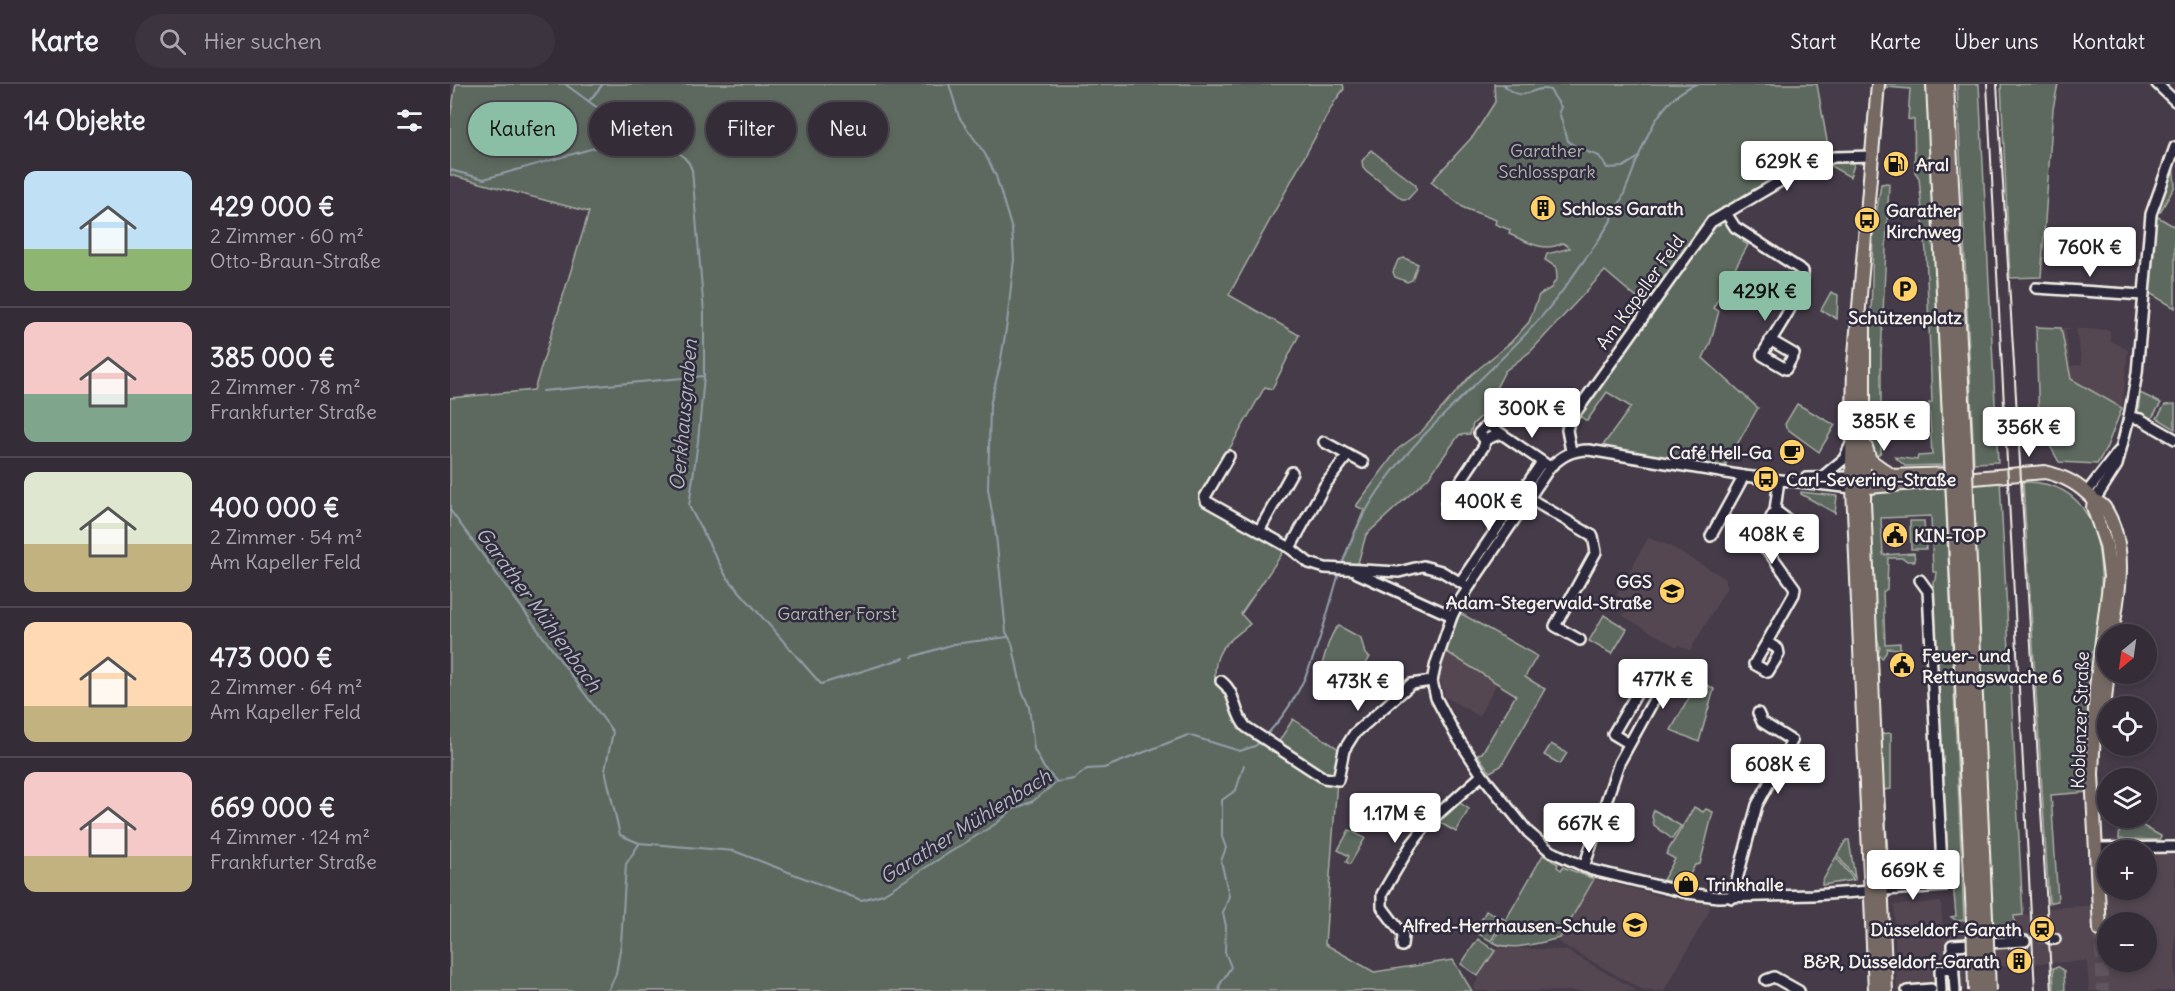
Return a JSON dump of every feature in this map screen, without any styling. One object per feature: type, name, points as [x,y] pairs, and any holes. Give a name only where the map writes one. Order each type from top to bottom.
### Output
[{"type":"highway","points":[[1934,84],[1957,440],[1979,919],[1988,991]]},
{"type":"highway","points":[[1946,84],[1957,440]]},
{"type":"highway","points":[[1976,991],[1979,919]]},
{"type":"main road","points":[[1875,991],[1875,890],[1858,442],[1866,232],[1878,84]]},
{"type":"main road","points":[[1858,442],[1870,460],[1893,476]]},
{"type":"main road","name":"Koblenzer Straße","points":[[1858,482],[1965,480],[1983,476],[2045,472],[2068,479],[2104,507],[2120,556],[2120,581],[2114,624]]},
{"type":"main road","name":"Koblenzer Straße","points":[[1858,482],[1893,476],[1965,473],[1983,476]]},
{"type":"main road","name":"Koblenzer Straße","points":[[2090,496],[2106,545],[2110,577],[2096,687],[2092,787],[2095,800],[2097,848]]},
{"type":"main road","name":"Koblenzer Straße","points":[[2095,800],[2099,786],[2107,684]]},
{"type":"main road","points":[[1875,890],[1886,991]]},
{"type":"street","points":[[2157,84],[2175,101]]},
{"type":"street","points":[[2090,496],[2118,452],[2129,417],[2137,373],[2152,209],[2175,147]]},
{"type":"street","name":"Am Kapeller Feld","points":[[1571,451],[1566,430],[1569,422],[1711,222],[1801,168],[1834,157],[1873,156]]},
{"type":"street","points":[[1726,213],[1735,227],[1803,271],[1800,287],[1770,340]]},
{"type":"street","points":[[2036,288],[2143,295]]},
{"type":"street","points":[[2129,417],[2140,419],[2175,439]]},
{"type":"street","points":[[1446,503],[1484,446],[1485,440],[1479,433],[1487,425],[1546,465]]},
{"type":"street","points":[[1324,442],[1362,463]]},
{"type":"street","points":[[1821,478],[1844,459],[1858,442]]},
{"type":"street","points":[[1858,482],[1779,480],[1588,450],[1571,451],[1546,465],[1465,584],[1443,642],[1432,681],[1443,713],[1482,775],[1528,832],[1550,850],[1584,867],[1687,893],[1732,898],[1943,886],[1928,591],[1920,580]]},
{"type":"street","points":[[1290,548],[1325,485],[1348,455]]},
{"type":"street","points":[[1229,456],[1205,499],[1310,562],[1355,572],[1399,572],[1423,567],[1465,584]]},
{"type":"street","points":[[1259,531],[1292,472]]},
{"type":"street","points":[[1711,536],[1744,476]]},
{"type":"street","points":[[1779,480],[1821,478],[1858,482]]},
{"type":"street","points":[[1767,642],[1795,591],[1792,580],[1769,552],[1757,544],[1775,510],[1779,480]]},
{"type":"street","points":[[1524,496],[1590,532],[1595,541],[1596,552],[1555,626],[1580,640]]},
{"type":"street","points":[[1769,552],[1787,519],[1775,510]]},
{"type":"street","points":[[1355,572],[1452,616]]},
{"type":"street","points":[[1584,867],[1628,743],[1662,685],[1647,676],[1613,734],[1628,743]]},
{"type":"street","points":[[1221,681],[1231,691],[1241,721],[1324,778],[1338,780],[1344,750],[1354,734],[1411,684],[1432,681]]},
{"type":"street","points":[[1732,898],[1757,805],[1792,741],[1762,722],[1758,713]]},
{"type":"street","points":[[1402,946],[1405,939],[1382,908],[1382,894],[1410,844],[1429,822],[1482,775]]},
{"type":"street","points":[[2157,846],[2175,846]]},
{"type":"street","points":[[1955,991],[1952,945],[2025,941]]},
{"type":"street","points":[[1910,991],[1937,989],[1940,970],[1954,969]]},
{"type":"street","points":[[1766,980],[1774,977],[1799,991]]},
{"type":"shaded area","points":[[2061,328],[2065,328],[2071,366],[2082,365],[2076,329],[2068,328],[2110,330],[2110,340],[2128,350],[2122,408],[2071,379]]},
{"type":"shaded area","name":"GGS Adam-Stegerwald-Straße","points":[[1648,538],[1668,545],[1725,578],[1727,587],[1690,651],[1679,645],[1677,647],[1623,616],[1630,603],[1616,595]]},
{"type":"shaded area","points":[[1445,651],[1498,681],[1479,716],[1445,697],[1439,674]]},
{"type":"shaded area","points":[[2157,847],[2175,847],[2175,991],[2089,991],[2087,961],[2026,964],[2025,951],[2007,952],[2007,966],[1965,968],[1965,991],[1897,991],[1894,905],[1941,902],[1943,929],[2014,925],[2014,916],[2047,913],[2047,908],[2099,905],[2099,900],[2157,900]]},
{"type":"shaded area","name":"Alfred-Herrhausen-Schule","points":[[1594,879],[1665,897],[1710,904],[1709,912],[1664,991],[1644,991],[1558,942]]},
{"type":"shaded area","points":[[1496,948],[1566,950],[1638,991],[1475,991],[1473,988]]},
{"type":"green space","name":"Garather Forst","points":[[456,84],[1343,84],[1344,89],[1335,101],[1229,295],[1299,335],[1272,389],[1265,387],[1199,502],[1284,551],[1241,614],[1250,624],[1229,641],[1220,652],[1215,668],[1215,678],[1225,685],[1238,717],[1276,746],[1293,719],[1342,751],[1337,780],[1325,944],[1374,972],[1453,960],[1472,991],[450,991],[450,398],[534,390],[589,212],[450,175],[450,118]]},
{"type":"green space","name":"Garather Schlosspark","points":[[1494,84],[1817,84],[1829,152],[1710,218],[1653,300],[1645,305],[1605,271],[1531,351],[1505,371],[1492,396],[1482,404],[1484,414],[1473,424],[1470,434],[1459,435],[1429,477],[1366,535],[1356,570],[1340,569],[1364,510],[1356,506],[1398,449],[1421,432],[1471,375],[1511,342],[1529,322],[1539,295],[1551,288],[1557,278],[1556,267],[1545,260],[1547,254],[1570,248],[1563,243],[1542,247],[1509,234],[1510,230],[1495,224],[1496,220],[1464,208],[1431,182],[1474,135],[1495,102]]},
{"type":"green space","points":[[1886,84],[1927,84],[1944,465],[1905,466],[1895,457],[1917,460],[1918,456],[1932,455],[1929,403],[1932,402],[1926,252],[1919,178],[1915,172],[1914,120],[1908,119],[1910,89],[1886,87]]},
{"type":"green space","points":[[1957,84],[1979,84],[1998,462],[1974,463]]},
{"type":"green space","points":[[2001,84],[2058,84],[2053,109],[2041,277],[2010,278]]},
{"type":"green space","points":[[1371,150],[1416,185],[1416,190],[1408,199],[1402,199],[1363,168],[1362,161]]},
{"type":"green space","points":[[1839,161],[1852,162],[1854,165],[1850,177],[1827,164]]},
{"type":"green space","points":[[2173,161],[2175,186],[2160,212],[2156,210]]},
{"type":"green space","points":[[1881,184],[1889,184],[1881,356],[1881,452],[1876,457],[1868,443],[1873,234]]},
{"type":"green space","points":[[2158,217],[2175,227],[2175,308],[2146,291],[2153,218]]},
{"type":"green space","points":[[1723,222],[1745,238],[1743,242],[1748,245],[1713,308],[1719,311],[1710,344],[1703,358],[1758,408],[1723,469],[1601,448],[1631,407],[1607,392],[1587,421],[1578,415],[1651,309],[1716,223]]},
{"type":"green space","points":[[1404,258],[1418,264],[1412,280],[1407,282],[1395,277],[1393,272],[1398,260]]},
{"type":"green space","points":[[1831,292],[1838,295],[1837,319],[1821,310]]},
{"type":"green space","points":[[2036,327],[2061,328],[2071,379],[2122,408],[2106,449],[2097,464],[2059,462],[2039,426]]},
{"type":"green space","points":[[2140,393],[2161,403],[2150,421],[2138,414]]},
{"type":"green space","points":[[1797,404],[1835,425],[1819,452],[1786,428],[1785,424]]},
{"type":"green space","points":[[2175,404],[2175,429],[2157,418],[2165,405]]},
{"type":"green space","points":[[2000,480],[2023,915],[2014,916],[2015,925],[1996,926],[1991,920],[1972,481]]},
{"type":"green space","points":[[2023,482],[2054,487],[2076,500],[2091,522],[2098,548],[2101,577],[2089,792],[2051,795],[2058,901],[2049,903]]},
{"type":"green space","points":[[1945,485],[1964,920],[1957,921],[1951,917],[1956,916],[1953,882],[1947,882],[1933,582],[1936,580],[1937,572],[1933,572],[1931,516],[1881,518],[1883,555],[1914,553],[1915,561],[1888,558],[1887,589],[1883,592],[1885,644],[1900,643],[1900,649],[1887,648],[1882,658],[1878,654],[1880,648],[1873,624],[1875,595],[1868,526],[1872,493],[1879,490]]},
{"type":"green space","points":[[1801,492],[1837,496],[1835,513],[1801,494]]},
{"type":"green space","points":[[1910,521],[1924,521],[1926,549],[1911,549]]},
{"type":"green space","points":[[1460,613],[1537,656],[1525,677],[1545,689],[1501,766],[1490,772],[1477,754],[1482,753],[1516,695],[1445,651]]},
{"type":"green space","points":[[1604,615],[1627,629],[1612,654],[1589,641]]},
{"type":"green space","points":[[1339,626],[1361,638],[1365,654],[1370,657],[1360,674],[1343,688],[1319,674],[1330,640]]},
{"type":"green space","points":[[1699,680],[1714,689],[1699,742],[1671,730]]},
{"type":"green space","points":[[1891,733],[1891,789],[1884,790],[1889,873],[1896,873],[1897,886],[1887,886],[1879,734]]},
{"type":"green space","points":[[1551,744],[1567,753],[1560,764],[1544,755]]},
{"type":"green space","points":[[1460,803],[1469,809],[1456,832],[1439,822]]},
{"type":"green space","points":[[1694,807],[1703,812],[1706,809],[1713,812],[1700,864],[1695,865],[1689,876],[1684,874],[1679,883],[1663,880],[1675,859],[1666,854]]},
{"type":"green space","points":[[1654,810],[1681,826],[1672,839],[1654,825],[1652,816]]},
{"type":"green space","points":[[2120,828],[2147,828],[2161,836],[2159,840],[2119,839]]},
{"type":"green space","points":[[1349,830],[1365,838],[1350,864],[1346,862],[1349,856],[1338,850]]},
{"type":"green space","points":[[1846,840],[1849,840],[1855,878],[1837,855]]},
{"type":"green space","points":[[1543,855],[1558,864],[1557,867],[1561,870],[1563,867],[1594,879],[1560,938],[1517,947],[1508,947],[1493,942]]},
{"type":"green space","points":[[1836,857],[1854,880],[1822,885],[1822,882]]},
{"type":"green space","points":[[1486,911],[1504,919],[1491,941],[1475,932]]},
{"type":"green space","points":[[1478,939],[1495,951],[1478,976],[1461,964]]},
{"type":"green space","points":[[2059,967],[2064,971],[2065,991],[2054,991],[2053,968]]},
{"type":"waterway","name":"Oerkhausgraben","points":[[565,84],[595,106],[682,155],[692,170],[704,313],[704,376],[689,506],[726,576],[821,684],[904,658]]},
{"type":"waterway","points":[[589,101],[603,84]]},
{"type":"waterway","points":[[949,84],[959,117],[985,154],[996,176],[1012,230],[1014,259],[1007,323],[990,405],[988,489],[996,535],[1006,632],[1012,643],[1022,690],[1029,707],[1034,749],[1044,768],[1057,782]]},
{"type":"waterway","points":[[1503,84],[1517,94],[1543,89],[1550,90],[1561,107],[1559,112],[1568,141],[1579,149],[1599,156],[1607,168],[1623,167],[1639,157]]},
{"type":"waterway","name":"Garather Mühlenbach","points":[[1342,565],[1360,522],[1384,483],[1444,414],[1543,315],[1571,279],[1614,215],[1654,123],[1665,107],[1679,94],[1696,84]]},
{"type":"waterway","points":[[450,170],[484,179],[589,149]]},
{"type":"waterway","points":[[543,391],[704,376]]},
{"type":"waterway","name":"Garather Mühlenbach","points":[[450,510],[613,732],[605,770],[620,835],[639,843],[734,851],[861,900],[883,894],[997,823],[1012,810],[1033,801],[1057,782],[1074,779],[1087,769],[1104,768],[1188,735],[1240,751],[1260,742]]},
{"type":"waterway","name":"Garather Mühlenbach","points":[[1266,735],[1294,699],[1304,679],[1321,636],[1340,570]]},
{"type":"waterway","name":"Oerkhausgraben","points":[[912,657],[954,644],[1008,637]]},
{"type":"waterway","points":[[1220,991],[1219,986],[1231,967],[1225,952],[1226,926],[1223,913],[1229,896],[1221,861],[1226,848],[1222,837],[1222,800],[1236,790],[1244,765]]},
{"type":"waterway","points":[[608,991],[616,974],[621,944],[626,864],[639,844]]},
{"type":"tunnel","points":[[2025,941],[2051,939]]},
{"type":"tunnel","points":[[2102,972],[2103,991]]},
{"type":"railway","points":[[1987,84],[2035,991]]},
{"type":"railway","points":[[1997,84],[2052,991]]},
{"type":"place","name":"Aral","points":[[1896,164]]},
{"type":"place","name":"Schloss Garath","points":[[1543,208]]},
{"type":"place","name":"Garather Kirchweg","points":[[1867,220]]},
{"type":"place","name":"Schützenplatz","points":[[1905,289]]},
{"type":"place","name":"Café Hell-Ga","points":[[1792,452]]},
{"type":"place","name":"Carl-Severing-Straße","points":[[1766,479]]},
{"type":"place","name":"KIN-TOP","points":[[1895,535]]},
{"type":"place","name":"GGS Adam-Stegerwald-Straße","points":[[1672,591]]},
{"type":"place","name":"Feuer- und Rettungswache 6","points":[[1902,665]]},
{"type":"place","name":"Trinkhalle","points":[[1686,884]]},
{"type":"place","name":"Alfred-Herrhausen-Schule","points":[[1635,925]]},
{"type":"place","name":"Düsseldorf-Garath","points":[[2042,929]]},
{"type":"place","name":"B&R, Düsseldorf-Garath","points":[[2019,961]]}]
